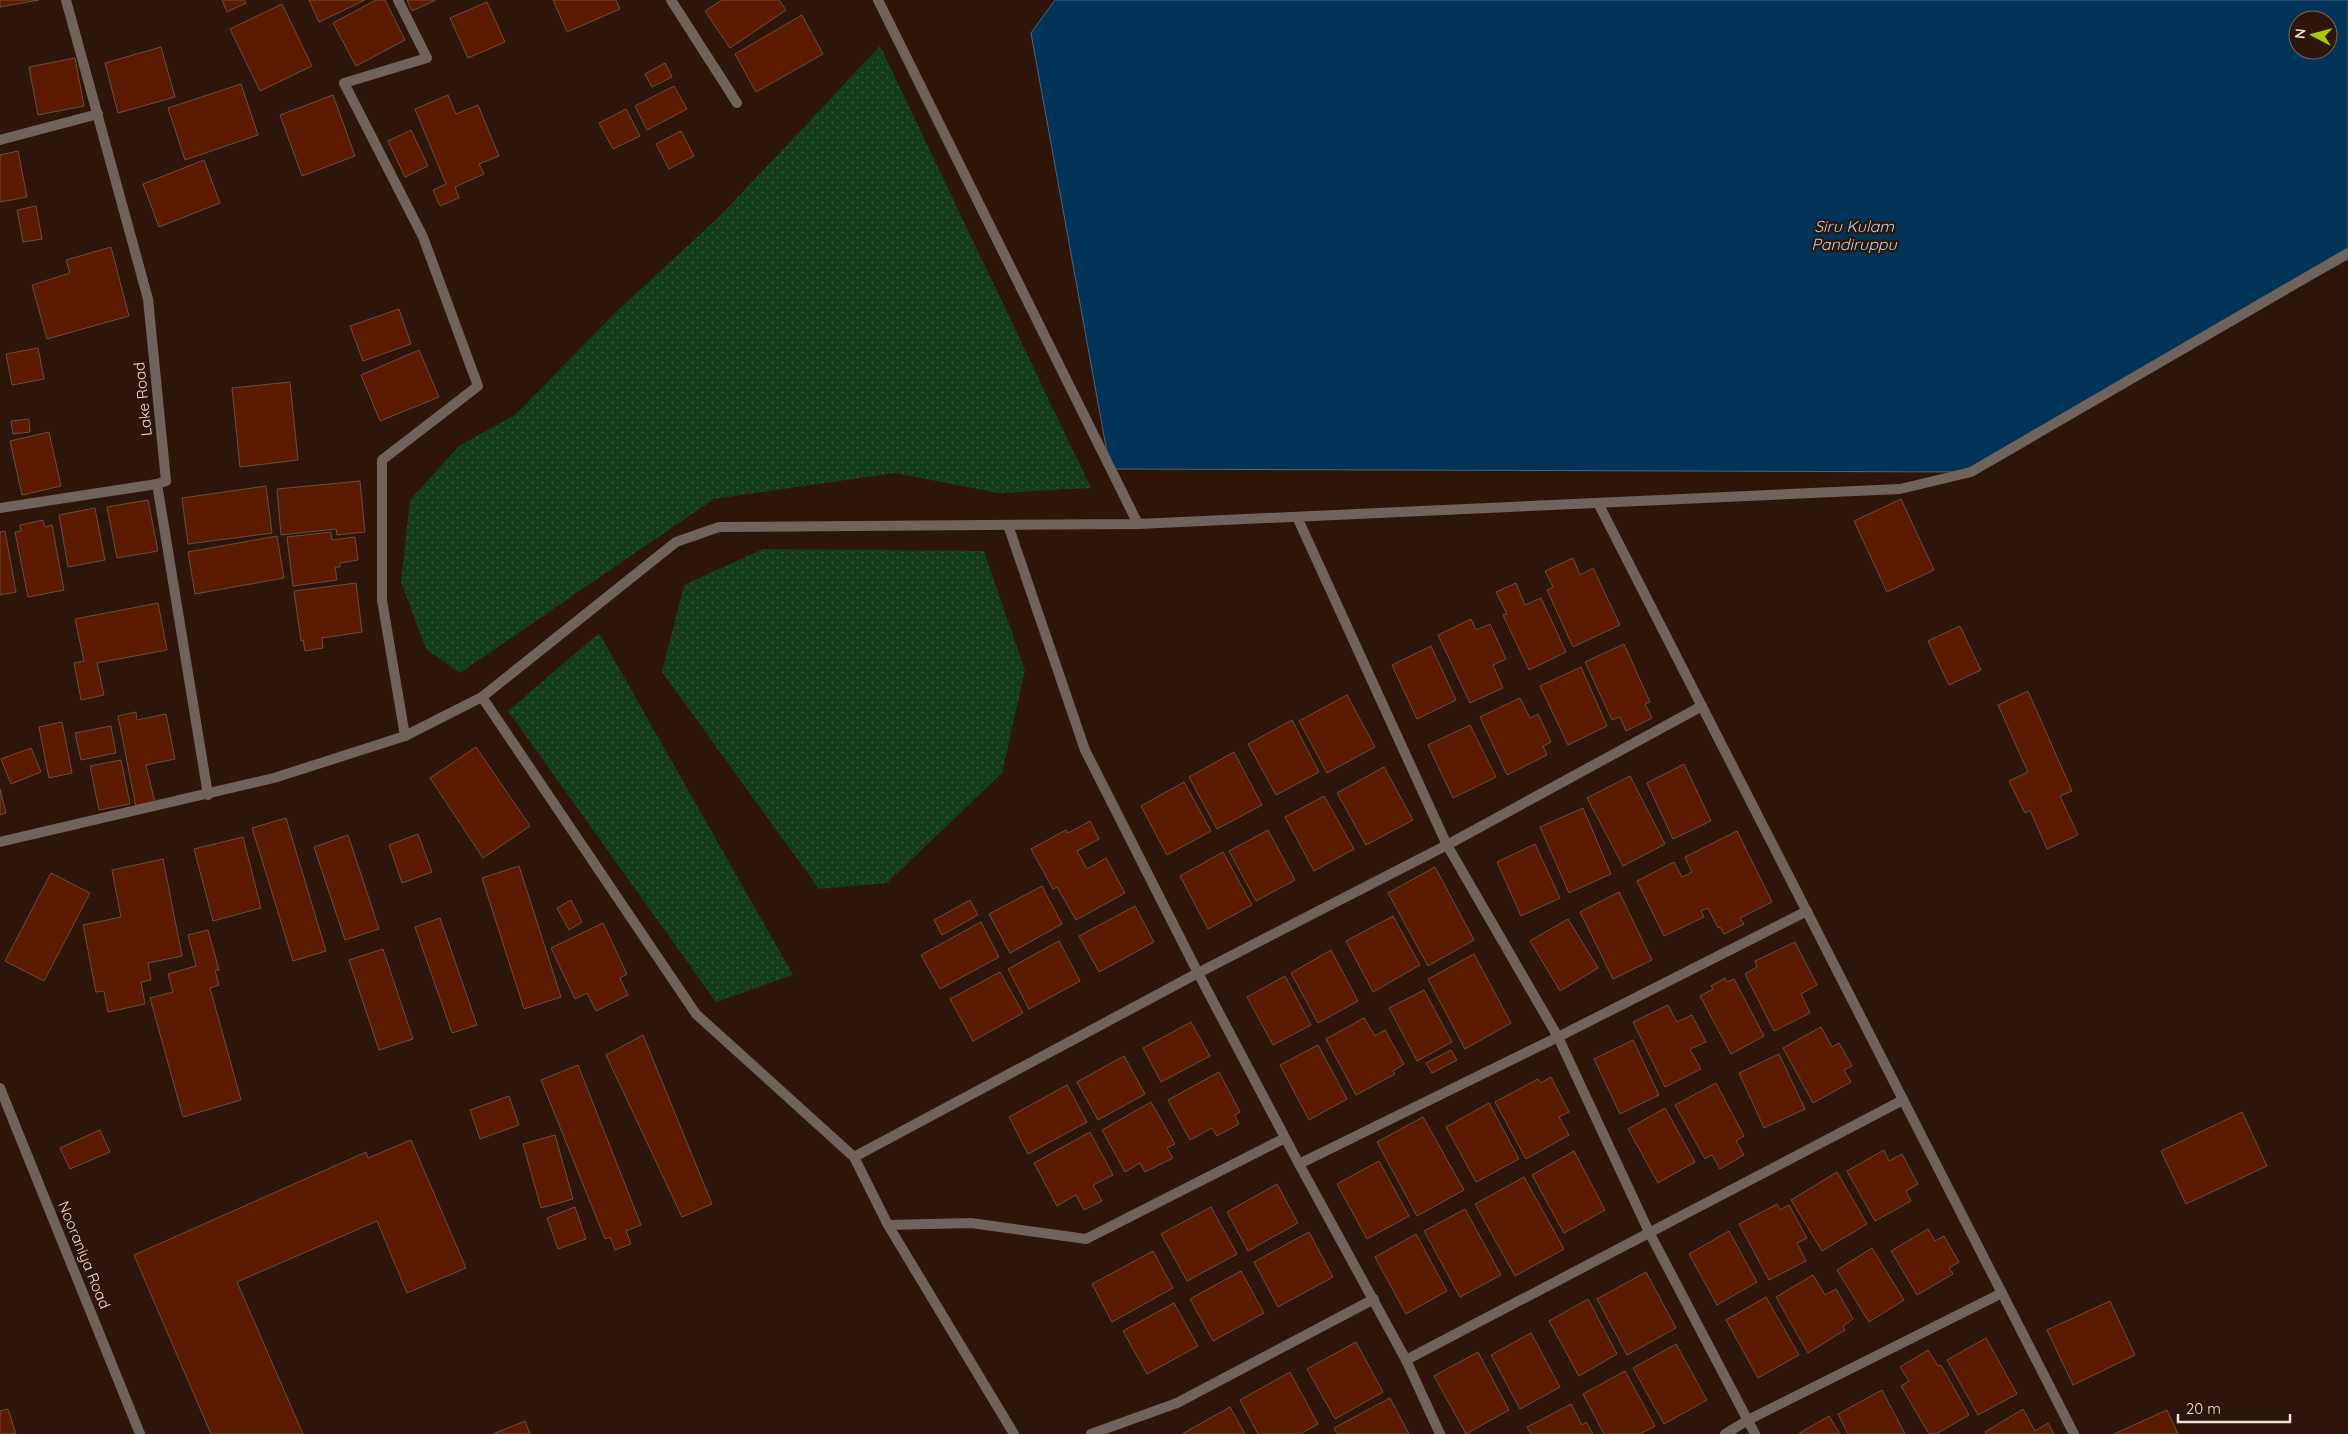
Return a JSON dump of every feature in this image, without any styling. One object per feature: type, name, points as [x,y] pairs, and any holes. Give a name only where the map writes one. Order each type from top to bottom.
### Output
[{"type":"street","name":"Lake Road","points":[[66,0],[148,299],[166,481],[156,484]]},
{"type":"street","points":[[398,0],[427,58],[344,83],[423,237],[478,386],[382,460],[382,600],[405,736]]},
{"type":"street","points":[[671,0],[737,103]]},
{"type":"street","points":[[878,0],[1138,524]]},
{"type":"street","points":[[0,140],[98,114]]},
{"type":"street","points":[[0,842],[208,795],[274,778],[405,736],[482,697],[676,542],[719,526],[1138,524],[1900,489],[1970,472],[2348,253]]},
{"type":"street","points":[[0,508],[156,484],[208,795]]},
{"type":"street","points":[[1598,503],[2074,1434]]},
{"type":"street","points":[[1297,517],[1447,845],[1558,1037],[1649,1232],[1755,1434]]},
{"type":"street","points":[[1008,525],[1085,750],[1198,973],[1406,1360],[1440,1434]]},
{"type":"street","points":[[482,697],[696,1014],[854,1158],[888,1225],[1014,1434]]},
{"type":"street","points":[[854,1158],[1198,973],[1447,845],[1702,706]]},
{"type":"street","points":[[1299,1164],[1558,1037],[1807,911]]},
{"type":"street","name":"Nooraniya Road","points":[[0,1088],[140,1434]]},
{"type":"street","points":[[1406,1360],[1903,1100]]},
{"type":"street","points":[[888,1225],[971,1223],[1086,1239],[1285,1138]]},
{"type":"street","points":[[1725,1434],[1748,1420],[2002,1293]]},
{"type":"street","points":[[1092,1434],[1177,1403],[1374,1299]]},
{"type":"green space","points":[[880,46],[1091,488],[998,493],[895,473],[714,499],[460,673],[426,649],[401,582],[410,500],[459,446],[515,415],[617,311],[721,215]]},
{"type":"green space","points":[[763,549],[984,551],[1025,670],[1002,773],[887,883],[819,889],[662,672],[684,585]]},
{"type":"green space","points":[[599,633],[793,975],[716,1002],[508,711]]},
{"type":"water","name":"Siru Kulam Pandiruppu","points":[[1055,0],[2348,0],[2348,259],[1971,472],[1110,469],[1031,33]]},
{"type":"building","points":[[0,0],[39,0],[0,7]]},
{"type":"building","points":[[222,0],[244,0],[246,3],[227,12]]},
{"type":"building","points":[[309,0],[365,0],[319,22]]},
{"type":"building","points":[[376,0],[385,0],[405,40],[356,66],[333,23]]},
{"type":"building","points":[[407,0],[436,0],[412,11]]},
{"type":"building","points":[[553,0],[616,0],[620,9],[567,32]]},
{"type":"building","points":[[722,0],[779,0],[786,10],[730,48],[705,11]]},
{"type":"building","points":[[487,2],[505,42],[468,58],[450,18]]},
{"type":"building","points":[[282,4],[312,66],[260,91],[230,29]]},
{"type":"building","points":[[802,15],[823,54],[756,92],[735,54]]},
{"type":"building","points":[[161,47],[175,97],[118,113],[105,63]]},
{"type":"building","points":[[75,58],[84,106],[38,115],[29,67]]},
{"type":"building","points":[[665,63],[672,77],[652,87],[645,74]]},
{"type":"building","points":[[241,84],[258,135],[185,160],[168,108]]},
{"type":"building","points":[[674,86],[687,109],[647,130],[635,106]]},
{"type":"building","points":[[333,95],[355,156],[302,176],[280,115]]},
{"type":"building","points":[[448,95],[456,114],[478,105],[499,156],[479,164],[484,174],[455,187],[459,198],[440,206],[433,190],[446,184],[415,109]]},
{"type":"building","points":[[626,109],[640,136],[613,149],[599,123]]},
{"type":"building","points":[[411,130],[428,166],[405,177],[388,141]]},
{"type":"building","points":[[681,131],[694,156],[669,169],[656,144]]},
{"type":"building","points":[[18,151],[27,197],[0,202],[0,155]]},
{"type":"building","points":[[204,160],[220,203],[159,227],[143,184]]},
{"type":"building","points":[[36,206],[42,239],[23,242],[17,210]]},
{"type":"building","points":[[111,247],[129,316],[47,339],[32,285],[70,273],[66,260]]},
{"type":"building","points":[[399,309],[411,344],[363,361],[350,326]]},
{"type":"building","points":[[38,348],[44,379],[12,385],[6,354]]},
{"type":"building","points":[[419,350],[439,397],[380,421],[361,375]]},
{"type":"building","points":[[290,382],[298,460],[240,467],[232,388]]},
{"type":"building","points":[[29,419],[30,432],[13,434],[11,421]]},
{"type":"building","points":[[49,432],[61,486],[22,495],[10,441]]},
{"type":"building","points":[[360,481],[365,532],[337,535],[336,529],[281,535],[277,489]]},
{"type":"building","points":[[266,486],[272,533],[188,544],[182,498]]},
{"type":"building","points":[[1901,499],[1934,570],[1887,592],[1854,521]]},
{"type":"building","points":[[148,500],[158,551],[117,558],[107,507]]},
{"type":"building","points":[[95,508],[105,560],[68,567],[59,515]]},
{"type":"building","points":[[43,520],[45,527],[52,525],[64,590],[28,597],[15,532],[21,531],[20,525]]},
{"type":"building","points":[[5,531],[16,592],[0,595],[0,532]]},
{"type":"building","points":[[331,532],[332,540],[355,537],[358,560],[340,563],[340,567],[335,567],[337,580],[293,586],[287,537]]},
{"type":"building","points":[[277,536],[284,578],[195,594],[188,552]]},
{"type":"building","points":[[1573,558],[1580,575],[1593,568],[1620,625],[1573,647],[1547,590],[1553,587],[1545,571]]},
{"type":"building","points":[[356,583],[362,632],[322,638],[323,648],[305,651],[303,640],[301,641],[294,591]]},
{"type":"building","points":[[1516,583],[1525,605],[1541,598],[1566,652],[1529,670],[1503,615],[1507,614],[1496,592]]},
{"type":"building","points":[[158,603],[167,650],[97,663],[104,695],[81,700],[74,663],[84,661],[75,619]]},
{"type":"building","points":[[1471,619],[1476,630],[1490,624],[1506,659],[1493,665],[1503,688],[1470,703],[1438,635]]},
{"type":"building","points":[[1960,626],[1981,670],[1949,685],[1928,641]]},
{"type":"building","points":[[1624,644],[1650,702],[1645,704],[1652,718],[1626,731],[1620,717],[1612,720],[1585,662]]},
{"type":"building","points":[[1431,646],[1456,700],[1417,719],[1392,665]]},
{"type":"building","points":[[1581,667],[1607,726],[1568,745],[1540,686]]},
{"type":"building","points":[[2028,691],[2072,791],[2060,796],[2078,835],[2047,849],[2030,810],[2025,813],[2009,781],[2028,772],[1998,705]]},
{"type":"building","points":[[1347,695],[1375,747],[1327,773],[1299,721]]},
{"type":"building","points":[[1520,698],[1530,718],[1538,714],[1551,742],[1543,746],[1547,755],[1507,775],[1480,717]]},
{"type":"building","points":[[136,712],[137,720],[166,714],[175,759],[146,765],[155,803],[136,807],[118,716]]},
{"type":"building","points":[[1292,720],[1319,772],[1276,795],[1248,744]]},
{"type":"building","points":[[62,722],[72,773],[49,778],[39,727]]},
{"type":"building","points":[[1470,725],[1496,777],[1453,798],[1428,745]]},
{"type":"building","points":[[111,726],[116,753],[81,760],[75,733]]},
{"type":"building","points":[[476,747],[530,826],[483,858],[430,778]]},
{"type":"building","points":[[31,748],[41,772],[11,784],[1,759]]},
{"type":"building","points":[[1234,752],[1262,805],[1217,829],[1189,777]]},
{"type":"building","points":[[121,760],[130,804],[99,810],[90,766]]},
{"type":"building","points":[[1684,764],[1711,821],[1673,839],[1647,783]]},
{"type":"building","points":[[1384,767],[1413,820],[1366,845],[1337,793]]},
{"type":"building","points":[[1630,776],[1665,844],[1623,866],[1587,798]]},
{"type":"building","points":[[1184,782],[1211,831],[1167,855],[1141,806]]},
{"type":"building","points":[[0,789],[6,813],[0,815]]},
{"type":"building","points":[[1324,796],[1354,849],[1314,871],[1285,817]]},
{"type":"building","points":[[1583,808],[1611,874],[1569,893],[1540,827]]},
{"type":"building","points":[[286,818],[326,951],[293,961],[252,828]]},
{"type":"building","points":[[1090,821],[1099,839],[1077,851],[1087,869],[1106,858],[1125,893],[1076,920],[1057,887],[1053,889],[1031,849],[1066,830],[1068,833]]},
{"type":"building","points":[[1268,830],[1295,880],[1256,901],[1229,851]]},
{"type":"building","points":[[1737,831],[1772,902],[1740,918],[1744,924],[1724,934],[1720,927],[1718,928],[1708,908],[1701,911],[1704,917],[1664,936],[1637,881],[1674,862],[1682,877],[1692,872],[1685,857]]},
{"type":"building","points":[[418,834],[432,872],[402,883],[389,845]]},
{"type":"building","points":[[348,835],[379,929],[345,940],[314,847]]},
{"type":"building","points":[[243,837],[261,908],[213,921],[194,849]]},
{"type":"building","points":[[1535,844],[1560,898],[1521,916],[1497,862]]},
{"type":"building","points":[[1223,852],[1252,905],[1208,929],[1180,876]]},
{"type":"building","points":[[163,859],[182,956],[148,963],[151,980],[141,982],[145,1004],[108,1012],[104,991],[96,992],[83,925],[121,917],[112,870]]},
{"type":"building","points":[[519,866],[561,997],[524,1009],[482,878]]},
{"type":"building","points":[[1435,867],[1474,940],[1428,966],[1388,893]]},
{"type":"building","points":[[51,873],[90,893],[44,981],[5,961]]},
{"type":"building","points":[[1042,886],[1062,924],[1010,953],[989,914]]},
{"type":"building","points":[[1619,892],[1652,960],[1613,979],[1580,912]]},
{"type":"building","points":[[571,900],[582,922],[569,930],[557,908]]},
{"type":"building","points":[[970,900],[978,915],[942,935],[934,920]]},
{"type":"building","points":[[1135,906],[1154,942],[1099,972],[1079,936]]},
{"type":"building","points":[[1393,916],[1420,965],[1373,992],[1346,941]]},
{"type":"building","points":[[440,918],[477,1025],[452,1033],[415,927]]},
{"type":"building","points":[[1568,919],[1598,968],[1560,991],[1530,941]]},
{"type":"building","points":[[981,922],[999,957],[940,989],[921,955]]},
{"type":"building","points":[[603,923],[627,974],[620,978],[628,995],[596,1011],[587,993],[575,999],[551,948]]},
{"type":"building","points":[[208,930],[219,970],[215,970],[219,985],[210,988],[241,1100],[183,1117],[150,998],[173,992],[168,974],[196,966],[188,935]]},
{"type":"building","points":[[1059,941],[1080,981],[1029,1009],[1008,969]]},
{"type":"building","points":[[1795,942],[1817,985],[1801,994],[1810,1013],[1774,1031],[1745,974],[1757,967],[1755,961]]},
{"type":"building","points":[[383,949],[413,1039],[379,1050],[349,960]]},
{"type":"building","points":[[1331,950],[1358,1001],[1318,1023],[1291,973]]},
{"type":"building","points":[[1474,954],[1511,1023],[1465,1049],[1428,979]]},
{"type":"building","points":[[1000,972],[1023,1013],[973,1041],[950,999]]},
{"type":"building","points":[[1285,976],[1311,1025],[1273,1045],[1247,997]]},
{"type":"building","points":[[1725,978],[1727,982],[1734,979],[1764,1036],[1731,1054],[1700,996],[1713,989],[1711,986]]},
{"type":"building","points":[[1424,990],[1452,1042],[1417,1061],[1389,1008]]},
{"type":"building","points":[[1668,1005],[1677,1022],[1692,1015],[1706,1042],[1690,1049],[1701,1069],[1665,1087],[1633,1022]]},
{"type":"building","points":[[1364,1018],[1375,1036],[1385,1030],[1404,1064],[1393,1071],[1395,1074],[1356,1095],[1326,1039]]},
{"type":"building","points":[[1191,1022],[1210,1056],[1161,1082],[1143,1048]]},
{"type":"building","points":[[1821,1027],[1832,1047],[1839,1043],[1852,1066],[1844,1070],[1851,1082],[1813,1103],[1783,1048]]},
{"type":"building","points":[[643,1035],[712,1204],[682,1217],[606,1055]]},
{"type":"building","points":[[1633,1040],[1659,1095],[1620,1114],[1594,1059]]},
{"type":"building","points":[[1318,1045],[1347,1099],[1309,1120],[1280,1065]]},
{"type":"building","points":[[1451,1050],[1457,1060],[1432,1073],[1426,1063]]},
{"type":"building","points":[[1779,1054],[1805,1109],[1764,1128],[1739,1073]]},
{"type":"building","points":[[1124,1056],[1145,1094],[1098,1120],[1077,1082]]},
{"type":"building","points":[[578,1065],[641,1225],[626,1231],[631,1244],[615,1250],[610,1237],[605,1239],[541,1080]]},
{"type":"building","points":[[1219,1072],[1240,1112],[1235,1115],[1239,1124],[1217,1136],[1212,1128],[1190,1140],[1168,1100]]},
{"type":"building","points":[[1551,1077],[1569,1112],[1559,1117],[1569,1135],[1526,1159],[1495,1102],[1538,1079],[1541,1083]]},
{"type":"building","points":[[1716,1083],[1744,1136],[1736,1141],[1744,1155],[1720,1169],[1712,1155],[1705,1159],[1675,1105]]},
{"type":"building","points":[[1067,1085],[1087,1122],[1028,1154],[1009,1117]]},
{"type":"building","points":[[509,1096],[519,1125],[480,1139],[470,1110]]},
{"type":"building","points":[[1151,1102],[1175,1144],[1167,1148],[1173,1158],[1145,1172],[1140,1163],[1125,1172],[1102,1130]]},
{"type":"building","points":[[1489,1103],[1519,1159],[1476,1182],[1446,1127]]},
{"type":"building","points":[[1665,1108],[1695,1162],[1658,1183],[1628,1129]]},
{"type":"building","points":[[2242,1112],[2267,1166],[2186,1204],[2161,1151]]},
{"type":"building","points":[[1423,1117],[1464,1190],[1417,1216],[1377,1142]]},
{"type":"building","points":[[100,1130],[110,1152],[70,1169],[60,1148]]},
{"type":"building","points":[[1090,1132],[1113,1175],[1093,1185],[1102,1201],[1084,1210],[1076,1195],[1057,1206],[1034,1163]]},
{"type":"building","points":[[555,1135],[573,1199],[541,1208],[523,1144]]},
{"type":"building","points":[[411,1140],[466,1268],[407,1293],[377,1221],[237,1282],[303,1434],[211,1434],[134,1255],[366,1152],[368,1158]]},
{"type":"building","points":[[1884,1150],[1889,1161],[1902,1154],[1918,1184],[1906,1191],[1911,1201],[1875,1221],[1847,1171]]},
{"type":"building","points":[[1574,1151],[1605,1210],[1564,1233],[1532,1175]]},
{"type":"building","points":[[1379,1161],[1409,1216],[1367,1239],[1337,1184]]},
{"type":"building","points":[[1837,1172],[1867,1224],[1822,1251],[1791,1200]]},
{"type":"building","points":[[1524,1177],[1564,1249],[1515,1276],[1475,1204]]},
{"type":"building","points":[[1277,1184],[1298,1223],[1248,1251],[1227,1212]]},
{"type":"building","points":[[1777,1204],[1780,1210],[1789,1205],[1807,1238],[1797,1243],[1806,1261],[1769,1280],[1739,1224]]},
{"type":"building","points":[[575,1207],[586,1239],[558,1249],[547,1218]]},
{"type":"building","points":[[1211,1207],[1237,1254],[1187,1281],[1161,1234]]},
{"type":"building","points":[[1465,1209],[1501,1275],[1460,1297],[1424,1231]]},
{"type":"building","points":[[1928,1229],[1935,1241],[1944,1236],[1959,1262],[1949,1268],[1953,1274],[1917,1295],[1891,1251]]},
{"type":"building","points":[[1729,1231],[1757,1282],[1717,1305],[1689,1254]]},
{"type":"building","points":[[1309,1232],[1333,1277],[1278,1307],[1254,1262]]},
{"type":"building","points":[[1416,1234],[1447,1291],[1406,1314],[1375,1257]]},
{"type":"building","points":[[1872,1248],[1904,1300],[1869,1322],[1837,1270]]},
{"type":"building","points":[[1153,1251],[1173,1288],[1112,1322],[1092,1284]]},
{"type":"building","points":[[1241,1271],[1264,1313],[1213,1341],[1190,1299]]},
{"type":"building","points":[[1646,1272],[1676,1328],[1627,1355],[1597,1299]]},
{"type":"building","points":[[1813,1275],[1825,1295],[1836,1289],[1853,1319],[1843,1326],[1845,1330],[1808,1353],[1776,1297]]},
{"type":"building","points":[[1766,1297],[1799,1355],[1758,1378],[1726,1320]]},
{"type":"building","points":[[1588,1299],[1617,1354],[1579,1376],[1549,1321]]},
{"type":"building","points":[[2110,1301],[2135,1355],[2073,1385],[2047,1330]]},
{"type":"building","points":[[1174,1303],[1198,1346],[1147,1374],[1123,1331]]},
{"type":"building","points":[[1531,1333],[1560,1387],[1520,1409],[1491,1355]]},
{"type":"building","points":[[1986,1338],[2017,1394],[1978,1415],[1947,1360]]},
{"type":"building","points":[[1356,1342],[1383,1392],[1335,1419],[1307,1369]]},
{"type":"building","points":[[1676,1344],[1707,1400],[1664,1424],[1633,1368]]},
{"type":"building","points":[[1928,1350],[1938,1366],[1941,1365],[1969,1415],[1936,1434],[1929,1434],[1901,1386],[1909,1381],[1900,1367]]},
{"type":"building","points":[[1478,1352],[1509,1410],[1466,1434],[1434,1376]]},
{"type":"building","points":[[1625,1371],[1655,1426],[1640,1434],[1604,1434],[1583,1394]]},
{"type":"building","points":[[1290,1372],[1318,1424],[1300,1434],[1258,1434],[1240,1400]]},
{"type":"building","points":[[1882,1390],[1905,1434],[1848,1434],[1838,1414]]},
{"type":"building","points":[[1390,1398],[1409,1434],[1337,1434],[1334,1428]]},
{"type":"building","points":[[1571,1404],[1582,1425],[1586,1422],[1593,1434],[1531,1434],[1527,1427]]},
{"type":"building","points":[[1230,1407],[1245,1434],[1182,1434]]},
{"type":"building","points":[[8,1409],[16,1434],[0,1434],[0,1411]]},
{"type":"building","points":[[2023,1409],[2035,1431],[2048,1423],[2054,1434],[1986,1434],[1985,1432]]},
{"type":"building","points":[[2167,1410],[2178,1434],[2114,1434]]},
{"type":"building","points":[[1829,1416],[1840,1434],[1798,1434]]},
{"type":"building","points":[[525,1421],[530,1434],[493,1434]]}]
